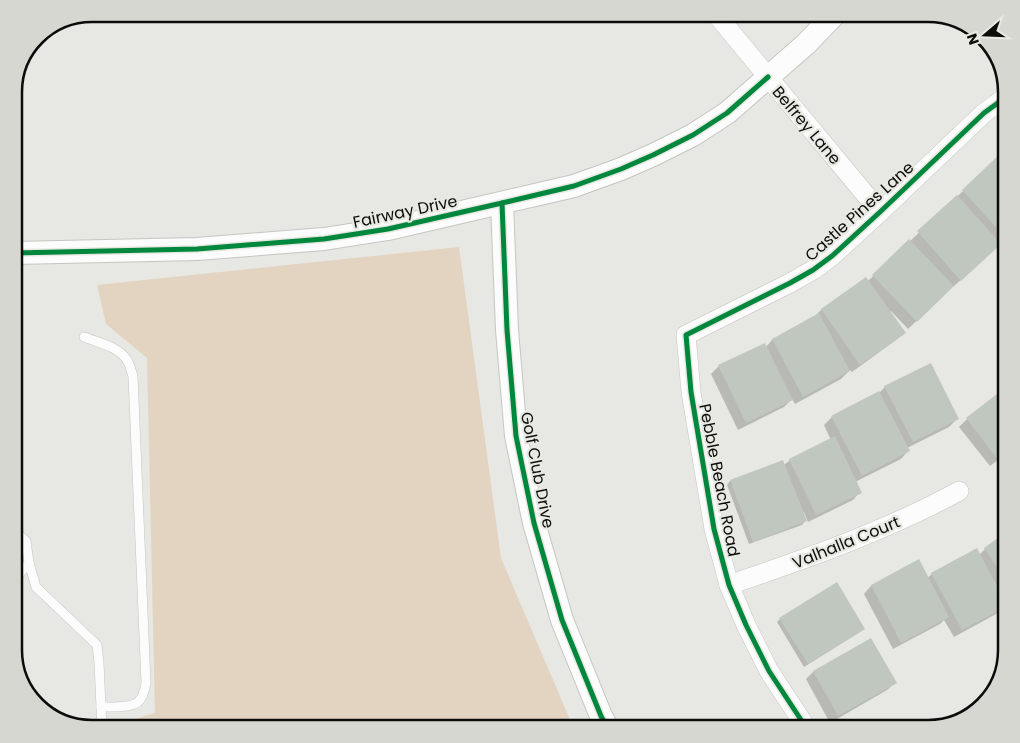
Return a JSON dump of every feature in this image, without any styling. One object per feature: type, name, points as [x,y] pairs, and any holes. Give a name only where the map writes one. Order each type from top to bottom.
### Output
[{"type":"street","name":"Belfrey Lane","points":[[723,22],[880,212]]},
{"type":"street","name":"Fairway Drive","points":[[23,253],[198,249],[324,239],[388,229],[574,186],[653,155],[693,135],[727,113],[806,44],[827,22]]},
{"type":"street","name":"Castle Pines Lane","points":[[686,335],[790,283],[813,270],[832,256],[984,113],[998,103]]},
{"type":"street","name":"Golf Club Drive","points":[[502,203],[507,330],[516,436],[534,523],[562,620],[603,720]]},
{"type":"street","name":"Pebble Beach Road","points":[[686,335],[691,392],[714,529],[729,585],[746,626],[770,671],[801,720]]},
{"type":"street","name":"Valhalla Court","points":[[729,585],[848,543],[927,509],[959,492]]},
{"type":"lane","points":[[84,338],[119,351],[127,361],[133,386],[146,683],[144,692],[138,702],[128,706],[101,707]]},
{"type":"lane","points":[[23,538],[26,541],[29,563],[36,586],[97,645],[102,720]]},
{"type":"lane","points":[[23,570],[29,563]]},
{"type":"shaded area","points":[[459,247],[501,558],[570,720],[131,720],[155,713],[147,358],[106,324],[97,285]]},
{"type":"building","points":[[998,156],[998,229],[962,190]]},
{"type":"building","points":[[957,195],[998,241],[998,247],[961,281],[917,231]]},
{"type":"building","points":[[909,239],[954,286],[917,322],[872,275]]},
{"type":"building","points":[[866,277],[906,333],[860,365],[821,309]]},
{"type":"building","points":[[819,313],[850,371],[803,397],[772,339]]},
{"type":"building","points":[[765,343],[793,400],[746,423],[718,365]]},
{"type":"building","points":[[931,363],[959,419],[913,442],[884,386]]},
{"type":"building","points":[[879,391],[910,451],[862,476],[831,416]]},
{"type":"building","points":[[998,393],[998,460],[966,418]]},
{"type":"building","points":[[835,436],[862,493],[816,515],[789,459]]},
{"type":"building","points":[[783,460],[807,521],[753,542],[730,480]]},
{"type":"building","points":[[998,538],[998,568],[984,548]]},
{"type":"building","points":[[977,548],[998,588],[998,611],[962,630],[931,573]]},
{"type":"building","points":[[919,559],[949,617],[901,643],[871,585]]},
{"type":"building","points":[[837,582],[865,629],[808,664],[779,618]]},
{"type":"building","points":[[871,638],[897,683],[838,716],[813,671]]},
{"type":"cycle path","points":[[23,253],[197,249],[324,239],[388,229],[502,203],[574,186],[653,155],[693,135],[727,113],[768,77]]},
{"type":"cycle path","points":[[801,720],[769,671],[729,585],[714,529],[691,392],[686,335],[790,283],[813,270],[832,256],[984,113],[998,103]]},
{"type":"cycle path","points":[[502,203],[507,330],[516,436],[534,523],[562,620],[603,720]]}]
